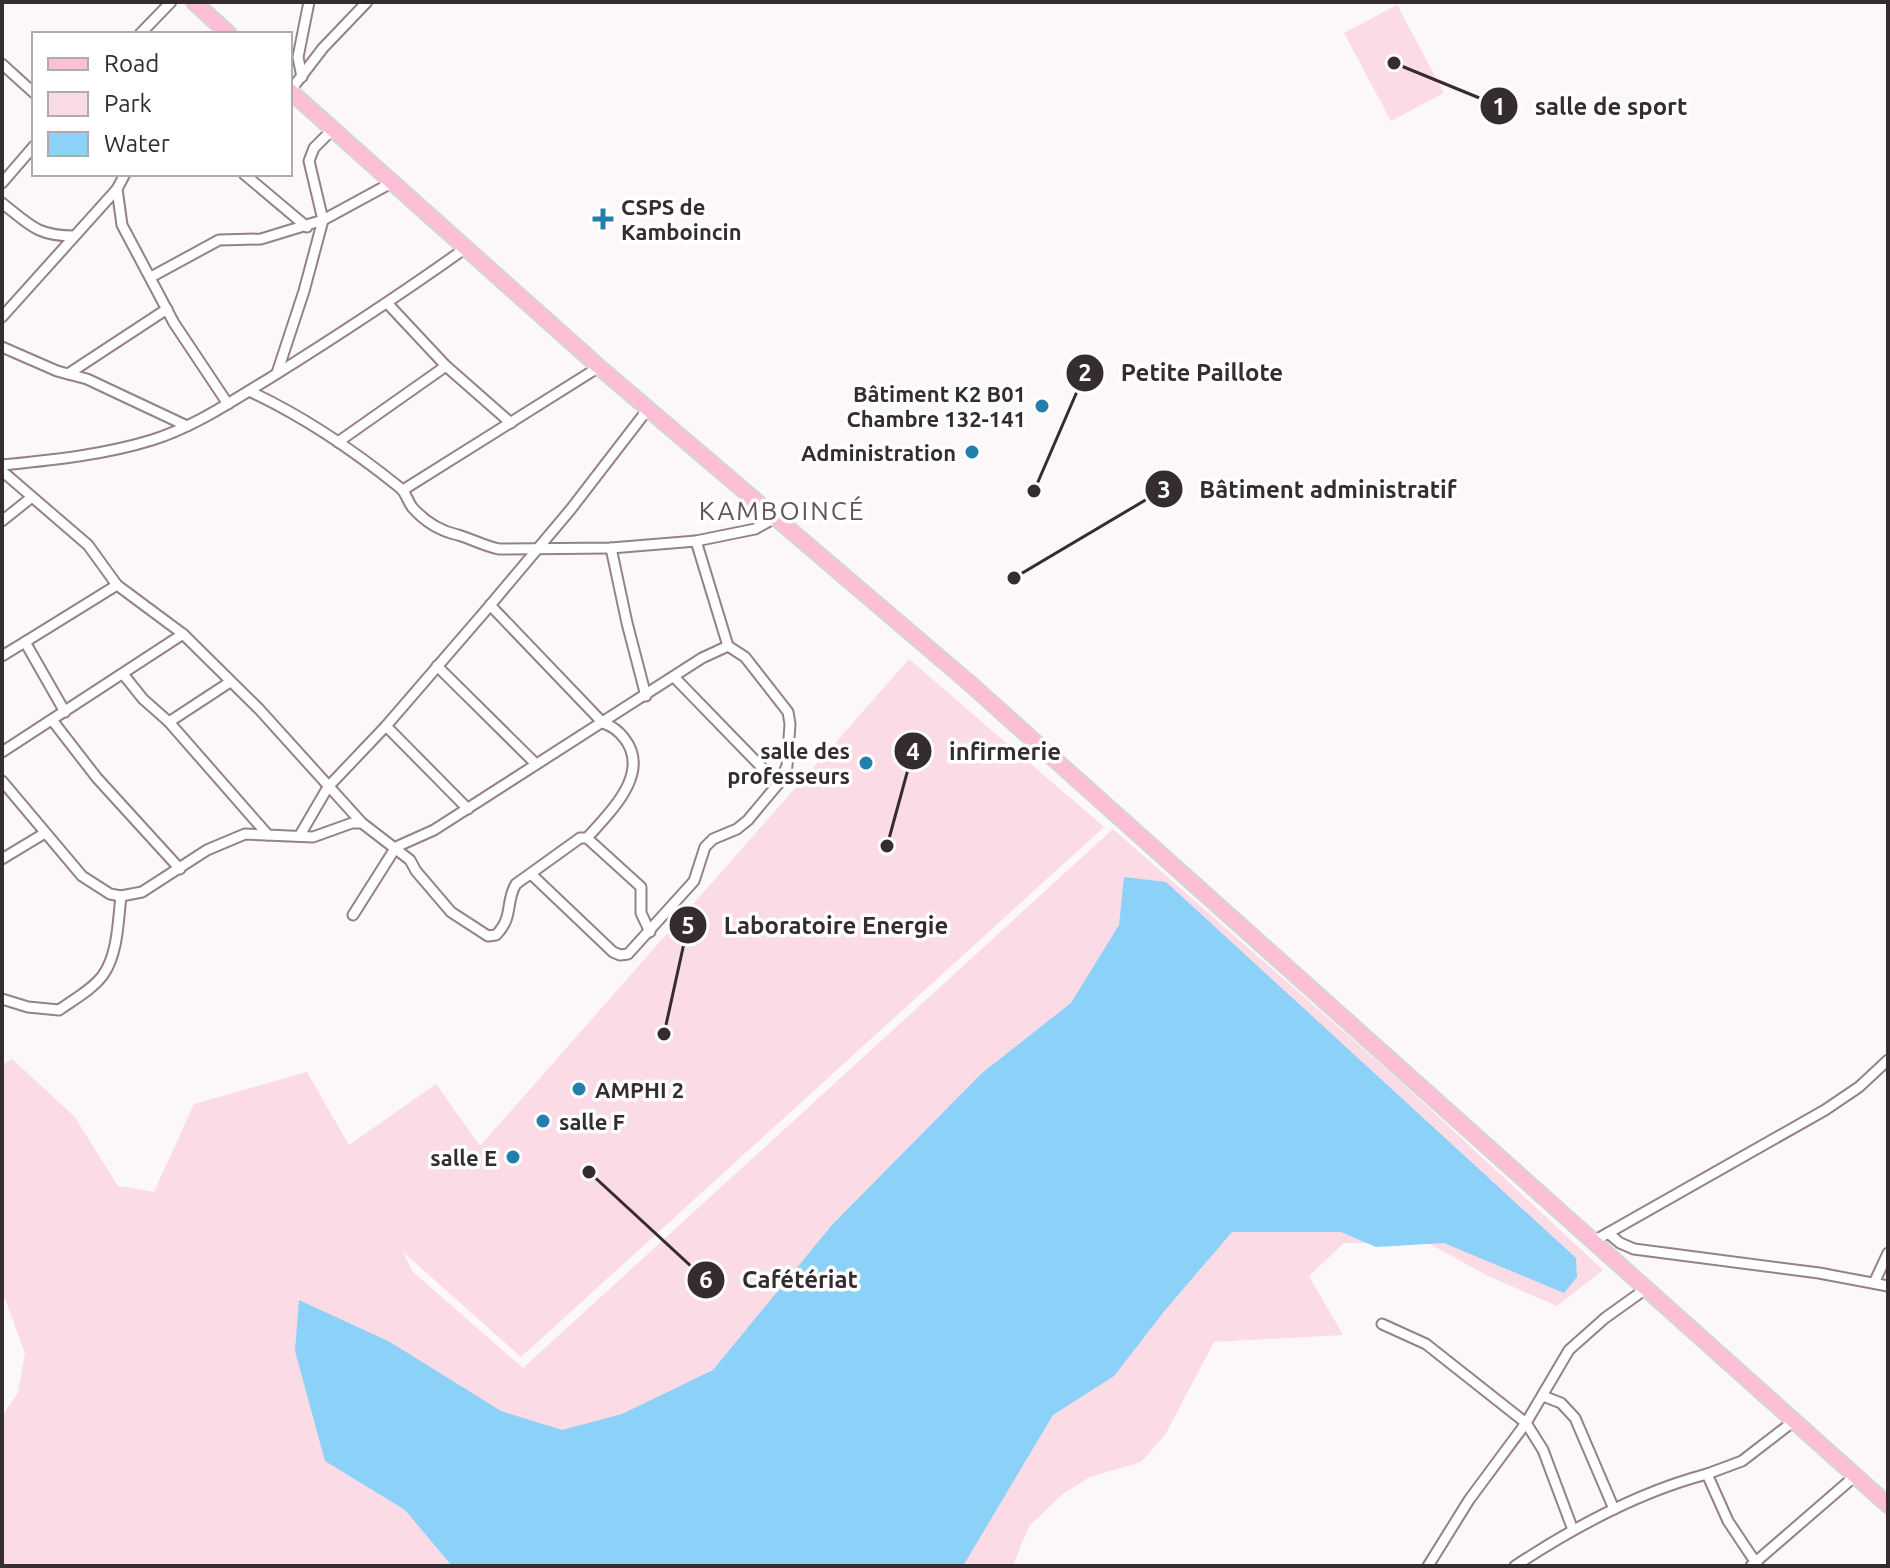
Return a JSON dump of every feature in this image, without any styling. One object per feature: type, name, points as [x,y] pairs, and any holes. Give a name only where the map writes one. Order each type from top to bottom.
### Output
[{"type":"main road","points":[[194,2],[209,8],[227,32]]},
{"type":"main road","points":[[292,93],[599,367],[967,681],[1888,1505]]},
{"type":"street","points":[[142,32],[171,2]]},
{"type":"street","points":[[302,77],[298,57],[309,2]]},
{"type":"street","points":[[292,89],[323,48],[367,2]]},
{"type":"street","points":[[2,64],[32,91]]},
{"type":"street","points":[[277,373],[323,220],[309,161],[314,148],[333,129]]},
{"type":"street","points":[[2,183],[32,148]]},
{"type":"street","points":[[2,317],[117,189],[124,176]]},
{"type":"street","points":[[246,176],[307,227]]},
{"type":"street","points":[[151,277],[219,240],[261,239],[307,227],[393,182]]},
{"type":"street","points":[[117,189],[122,225],[167,309],[228,404]]},
{"type":"street","points":[[2,203],[40,233],[55,237],[74,236]]},
{"type":"street","points":[[2,465],[122,447],[153,440],[187,426],[228,404],[388,304],[467,247]]},
{"type":"street","points":[[388,304],[446,366],[511,423]]},
{"type":"street","points":[[68,374],[167,309]]},
{"type":"street","points":[[2,347],[100,385],[187,426]]},
{"type":"street","points":[[338,442],[446,366]]},
{"type":"street","points":[[403,490],[449,458],[599,367]]},
{"type":"street","points":[[249,391],[279,404],[338,442],[403,490],[411,506],[441,531],[484,546],[611,548],[696,541],[755,529],[777,517]]},
{"type":"street","points":[[300,835],[328,787],[386,726],[490,605],[571,509],[648,409]]},
{"type":"street","points":[[2,471],[88,545],[117,585],[183,634],[259,709],[362,823],[410,860],[451,912],[488,936],[496,935],[510,911],[513,887],[580,838],[587,838],[641,887],[641,913],[650,932]]},
{"type":"street","points":[[2,521],[32,497]]},
{"type":"street","points":[[531,874],[613,952],[628,954],[694,881],[705,847],[713,839],[737,829],[748,820],[778,784],[787,766],[788,712],[745,657],[728,646],[696,541]]},
{"type":"street","points":[[611,548],[646,696]]},
{"type":"street","points":[[2,656],[117,585]]},
{"type":"street","points":[[490,605],[603,723],[620,733],[630,745],[634,757],[630,781],[587,838]]},
{"type":"street","points":[[2,752],[183,634]]},
{"type":"street","points":[[25,642],[65,712]]},
{"type":"street","points":[[353,915],[396,847],[434,830],[702,658],[728,646]]},
{"type":"street","points":[[437,666],[536,764]]},
{"type":"street","points":[[123,674],[268,835]]},
{"type":"street","points":[[674,677],[778,784]]},
{"type":"street","points":[[169,722],[230,682]]},
{"type":"street","points":[[52,720],[97,778],[180,869]]},
{"type":"street","points":[[386,726],[468,809]]},
{"type":"street","points":[[2,781],[82,876],[110,894],[121,896],[142,892],[226,841],[245,834],[320,836],[352,823],[362,823]]},
{"type":"street","points":[[2,859],[45,833]]},
{"type":"street","points":[[2,999],[28,1007],[59,1010],[93,985],[102,976],[113,953],[121,896]]},
{"type":"street","points":[[1594,1241],[1825,1110],[1859,1087],[1888,1060]]},
{"type":"street","points":[[1608,1233],[1634,1249],[1819,1273],[1888,1286]]},
{"type":"street","points":[[1874,1283],[1888,1253]]},
{"type":"street","points":[[1428,1566],[1469,1500],[1526,1423],[1569,1350],[1605,1318],[1647,1288]]},
{"type":"street","points":[[1382,1324],[1426,1344],[1526,1423],[1543,1450],[1573,1530]]},
{"type":"street","points":[[1543,1396],[1561,1403],[1575,1418],[1614,1509]]},
{"type":"street","points":[[1515,1566],[1614,1509],[1680,1481],[1742,1461],[1794,1421]]},
{"type":"street","points":[[1707,1474],[1728,1521],[1755,1565],[1855,1476]]},
{"type":"green space","points":[[1397,5],[1444,93],[1391,121],[1344,33]]},
{"type":"green space","points":[[909,659],[1104,827],[521,1357],[403,1252],[412,1271],[523,1368],[1113,829],[1401,1082],[1603,1270],[1557,1306],[1486,1275],[1430,1244],[1344,1243],[1309,1276],[1343,1335],[1214,1342],[1165,1435],[1141,1462],[1090,1477],[1064,1493],[1029,1526],[1013,1566],[2,1566],[2,1416],[18,1393],[25,1353],[2,1297],[2,1065],[12,1059],[74,1116],[118,1186],[154,1192],[194,1104],[307,1072],[349,1145],[436,1084],[480,1146]]},
{"type":"water","points":[[1124,877],[1166,882],[1576,1258],[1577,1277],[1564,1293],[1444,1243],[1376,1247],[1341,1232],[1232,1232],[1114,1376],[1053,1415],[963,1566],[452,1566],[405,1510],[325,1461],[295,1351],[299,1300],[390,1342],[501,1411],[562,1430],[622,1414],[713,1370],[832,1225],[982,1073],[1071,1003],[1119,925]]},
{"type":"place","name":"salle de sport","points":[[1394,63]]},
{"type":"place","name":"CSPS de Kamboincin","points":[[603,219]]},
{"type":"place","name":"Bâtiment K2 B01 Chambre 132-141","points":[[1042,406]]},
{"type":"place","name":"Administration","points":[[972,452]]},
{"type":"place","name":"Petite Paillote","points":[[1034,491]]},
{"type":"place","name":"Bâtiment administratif","points":[[1014,578]]},
{"type":"place","name":"salle des professeurs","points":[[866,763]]},
{"type":"place","name":"infirmerie","points":[[887,846]]},
{"type":"place","name":"Laboratoire Energie","points":[[664,1034]]},
{"type":"place","name":"AMPHI 2","points":[[579,1089]]},
{"type":"place","name":"salle F","points":[[543,1121]]},
{"type":"place","name":"salle E","points":[[513,1157]]},
{"type":"place","name":"Cafétériat","points":[[589,1172]]},
{"type":"district","name":"KAMBOINCÉ","points":[[782,510]]}]
